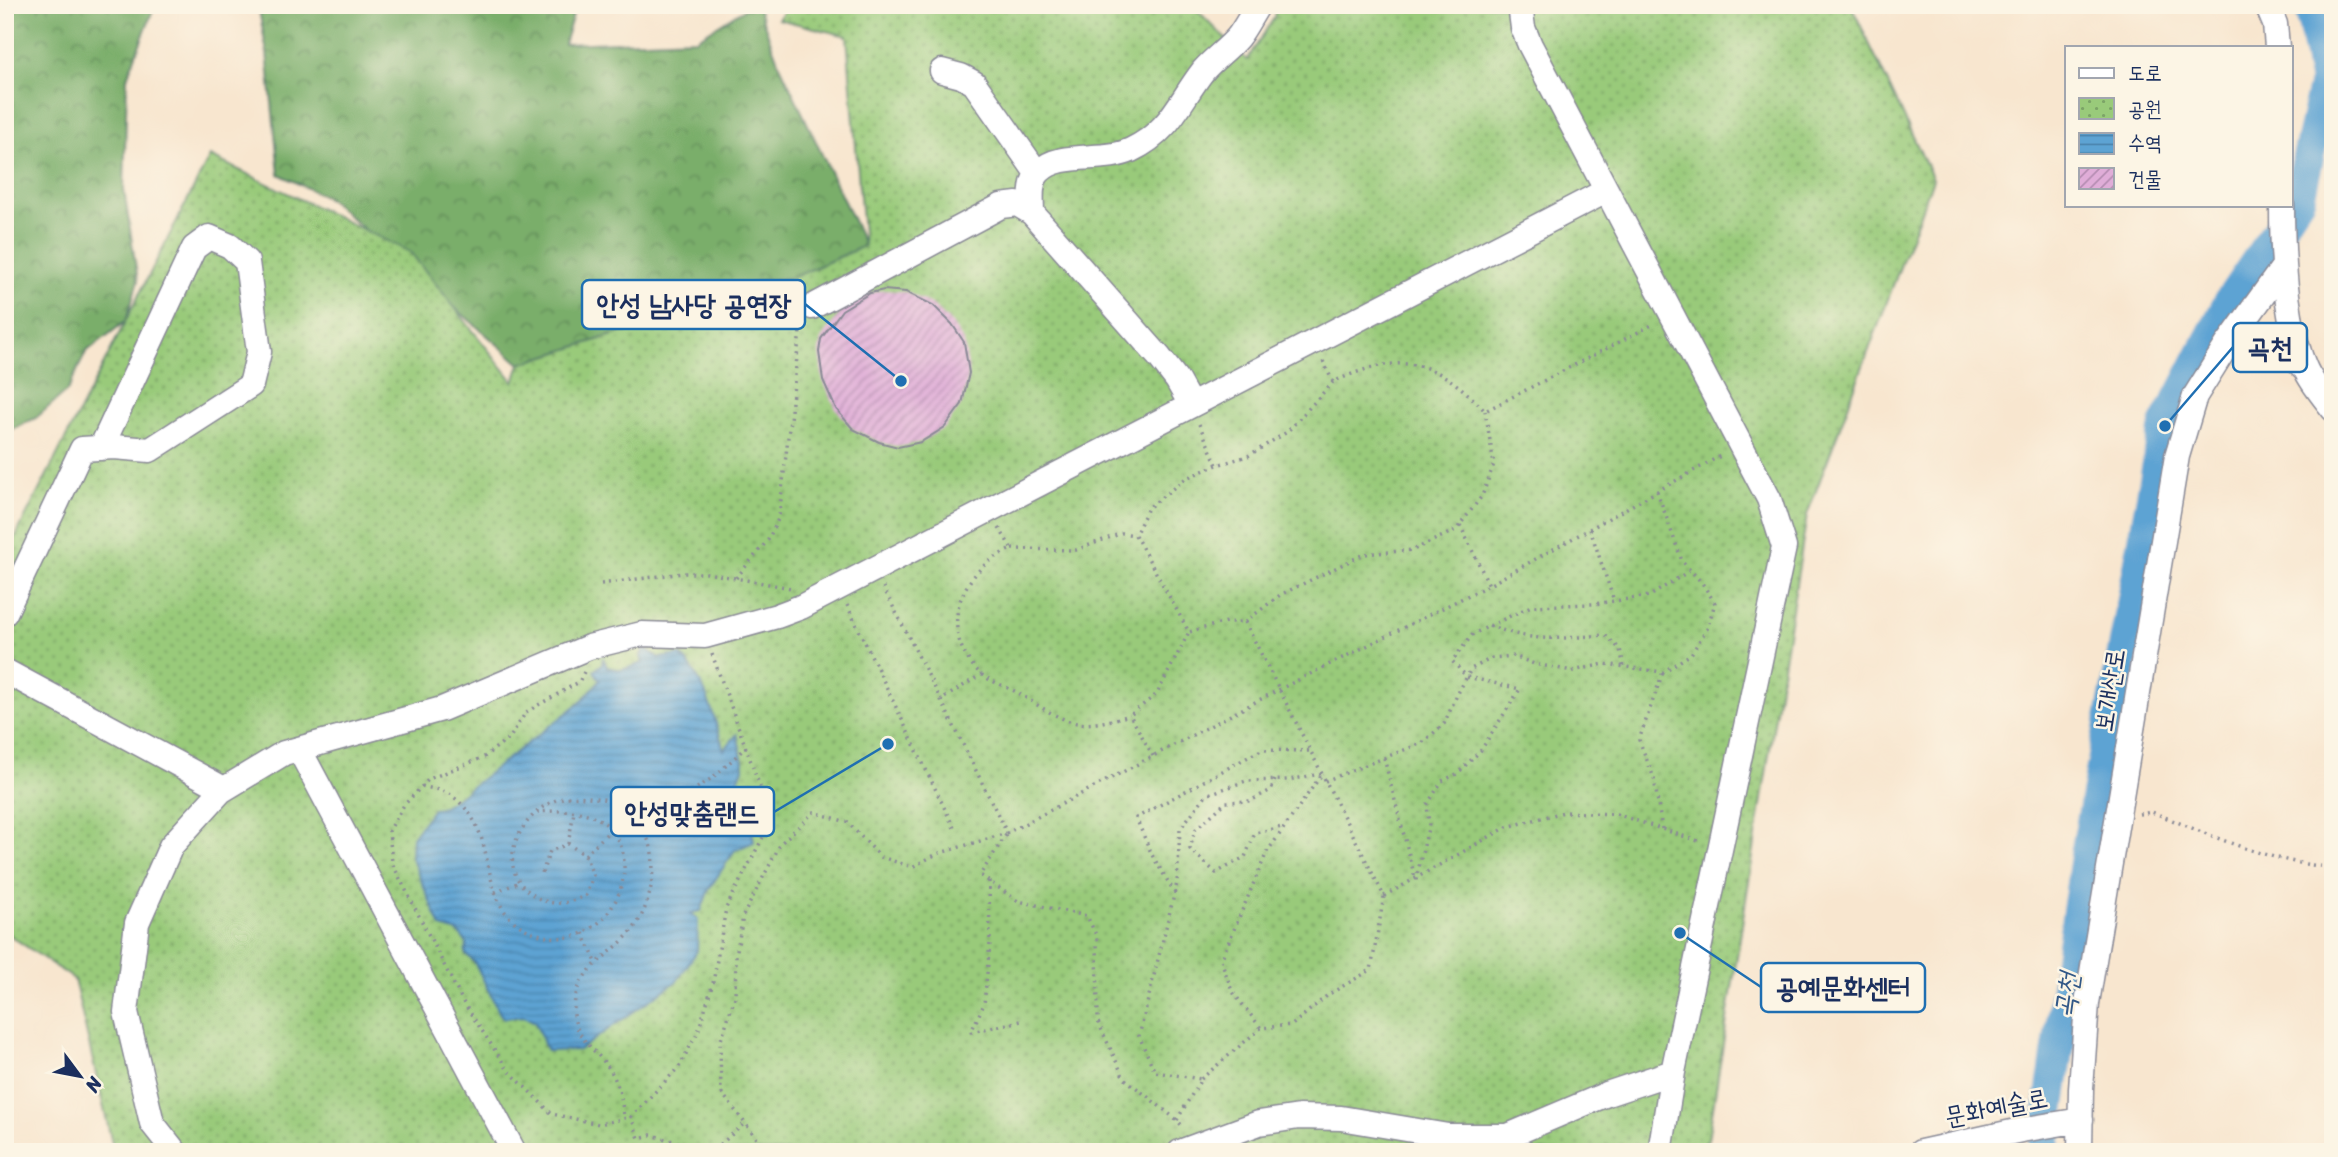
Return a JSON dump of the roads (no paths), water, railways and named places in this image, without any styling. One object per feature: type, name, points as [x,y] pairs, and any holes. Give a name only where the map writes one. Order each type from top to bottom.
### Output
[{"type":"street","points":[[1032,213],[1031,191],[1037,173],[1051,162],[1104,157],[1130,151],[1156,134],[1178,112],[1203,71],[1238,36],[1258,5]]},
{"type":"street","points":[[1520,5],[1523,28],[1530,45],[1769,499],[1783,547],[1673,1072],[1660,1152]]},
{"type":"street","points":[[2267,5],[2275,24],[2277,46]]},
{"type":"street","points":[[942,71],[974,83],[1037,173]]},
{"type":"street","points":[[175,1152],[152,1123],[126,1012],[135,935],[137,922],[171,846],[224,789],[284,753],[442,709],[594,646],[642,634],[705,635],[777,616],[874,569],[1606,191]]},
{"type":"street","points":[[812,307],[1001,206],[1017,204],[1032,213],[1160,358],[1191,405]]},
{"type":"street","points":[[2282,206],[2283,259],[2295,336],[2306,369]]},
{"type":"street","points":[[5,613],[82,450],[150,450],[251,385],[258,352],[247,262],[230,246],[209,237],[194,248],[101,448]]},
{"type":"street","name":"보개산로","points":[[2080,1152],[2070,1123],[2087,1003],[2177,456],[2196,396],[2283,259]]},
{"type":"street","points":[[2227,345],[2244,335],[2273,341],[2306,369],[2333,409]]},
{"type":"street","points":[[5,671],[224,789]]},
{"type":"street","points":[[299,749],[514,1152]]},
{"type":"street","points":[[1189,1148],[1259,1123],[1299,1117],[1341,1118],[1448,1136],[1508,1136],[1606,1094],[1673,1072]]},
{"type":"street","name":"문화예술로","points":[[1921,1152],[2021,1130],[2070,1123]]},
{"type":"water","points":[[644,647],[659,658],[680,655],[689,664],[708,699],[724,750],[737,734],[744,766],[737,783],[749,798],[746,828],[752,831],[754,842],[735,850],[709,889],[701,911],[691,913],[698,920],[697,951],[677,981],[579,1050],[547,1051],[535,1022],[524,1016],[504,1018],[500,1014],[475,963],[465,953],[467,943],[458,932],[441,927],[411,857],[412,837],[433,809],[462,794],[581,702],[600,680],[594,671],[602,664],[603,658],[607,667],[621,670],[643,663],[641,657]]},
{"type":"waterway","name":"곡천","points":[[2043,1152],[2087,850],[2165,426],[2231,299],[2299,198],[2325,82],[2310,5]]},
{"type":"waterway","points":[[2318,5],[2333,34]]},
{"type":"place","name":"안성 남사당 공연장","points":[[901,381]]},
{"type":"place","name":"곡천","points":[[2165,426]]},
{"type":"place","name":"안성맞춤랜드","points":[[888,744]]},
{"type":"place","name":"공예문화센터","points":[[1680,933]]}]
